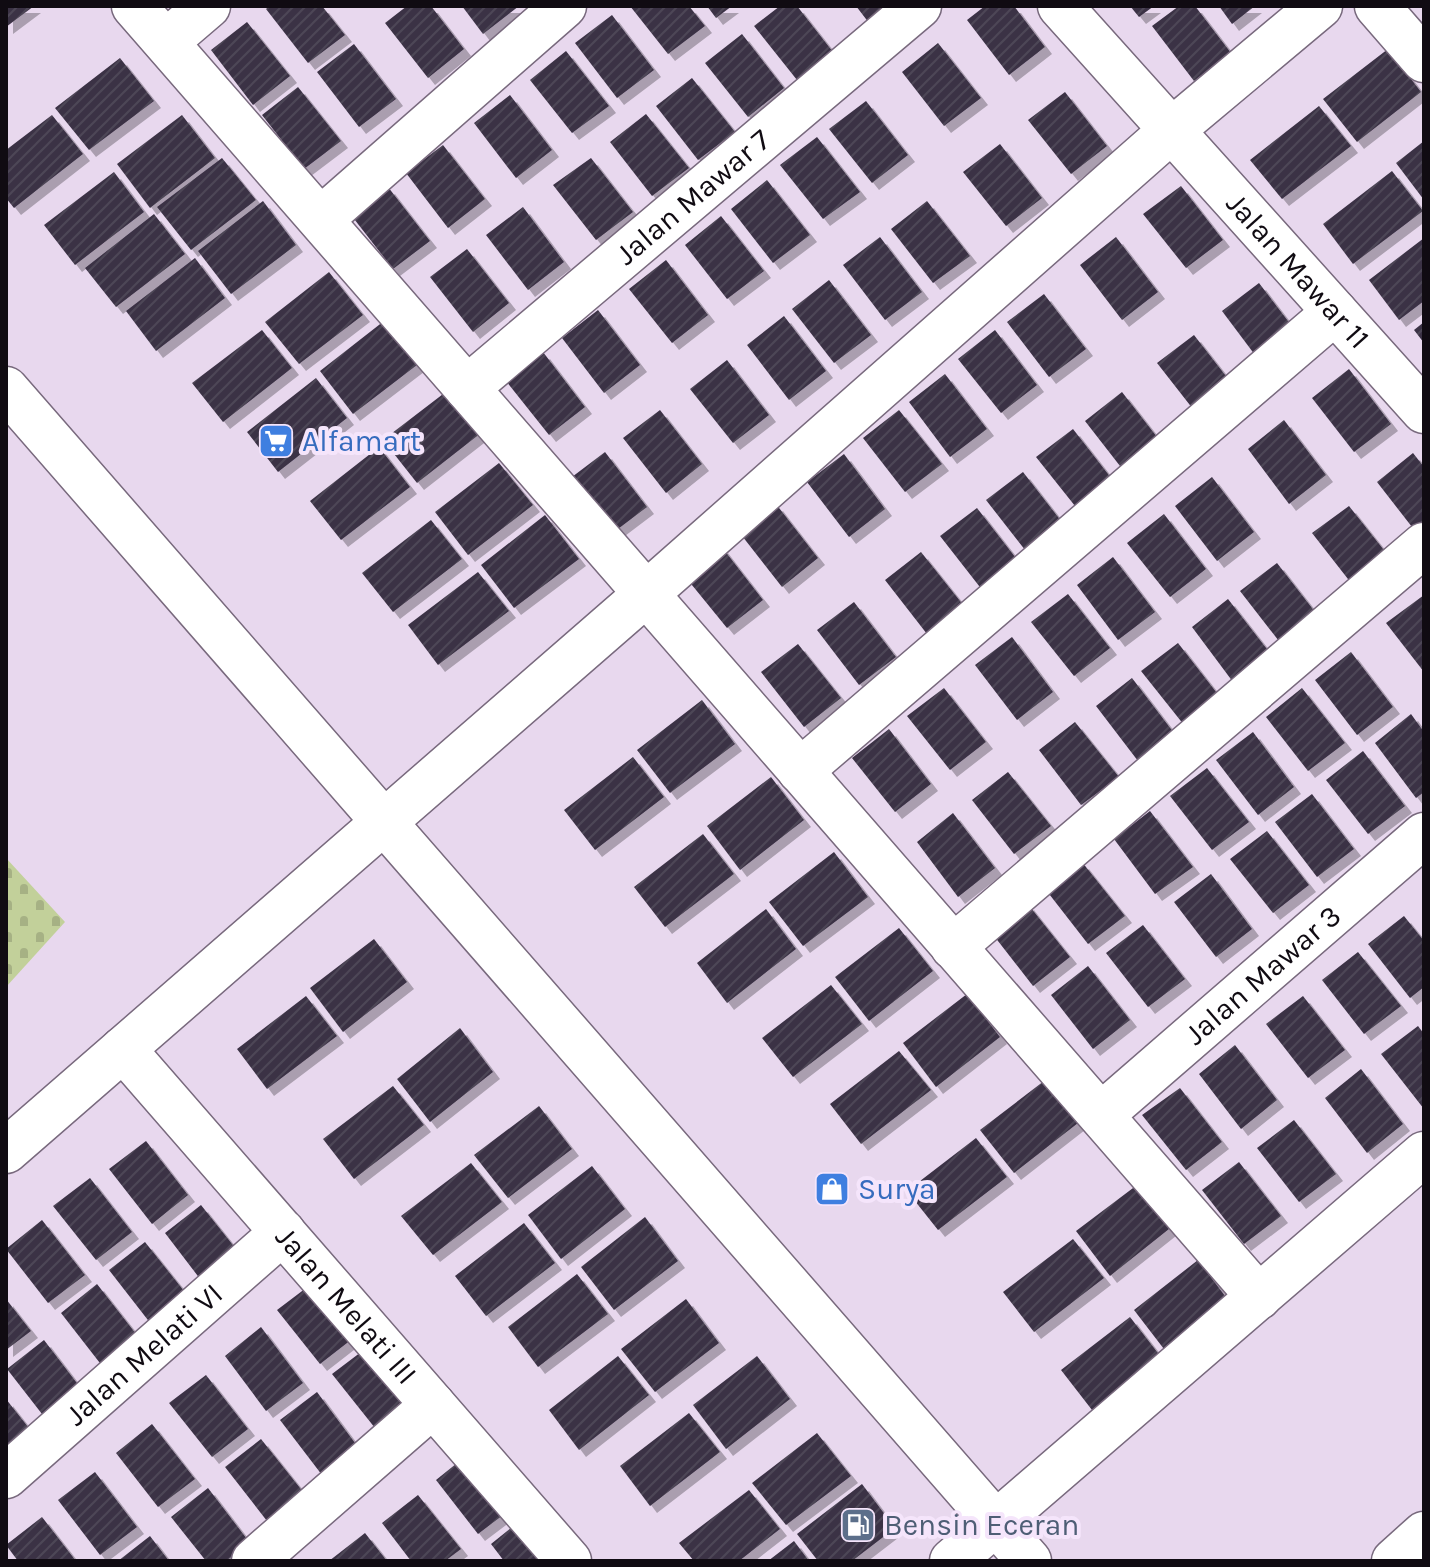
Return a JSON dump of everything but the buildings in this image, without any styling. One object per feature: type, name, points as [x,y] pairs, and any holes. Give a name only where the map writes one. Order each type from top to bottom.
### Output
[{"type":"street","points":[[134,6],[1259,1297]]},
{"type":"street","points":[[166,42],[208,6]]},
{"type":"street","points":[[321,219],[564,6]]},
{"type":"street","name":"Jalan Mawar 7","points":[[467,388],[919,6]]},
{"type":"street","name":"Jalan Mawar 11","points":[[1060,6],[1424,411]]},
{"type":"street","points":[[6,1151],[646,594],[1172,130],[1320,6]]},
{"type":"street","points":[[1377,6],[1424,60]]},
{"type":"street","points":[[800,771],[1335,312]]},
{"type":"street","points":[[6,389],[1029,1561]]},
{"type":"street","points":[[953,947],[1424,545]]},
{"type":"street","name":"Jalan Mawar 3","points":[[1101,1115],[1424,835]]},
{"type":"street","name":"Jalan Melati III","points":[[123,1049],[569,1561]]},
{"type":"street","points":[[952,1561],[1424,1154]]},
{"type":"street","name":"Jalan Melati VI","points":[[6,1476],[283,1232]]},
{"type":"street","points":[[254,1561],[433,1405]]},
{"type":"street","points":[[1394,1561],[1424,1534]]},
{"type":"green space","points":[[6,858],[65,922],[6,987]]},
{"type":"place","name":"Alfamart","points":[[276,441]]},
{"type":"place","name":"Surya","points":[[832,1189]]},
{"type":"place","name":"Bensin Eceran","points":[[858,1525]]}]
